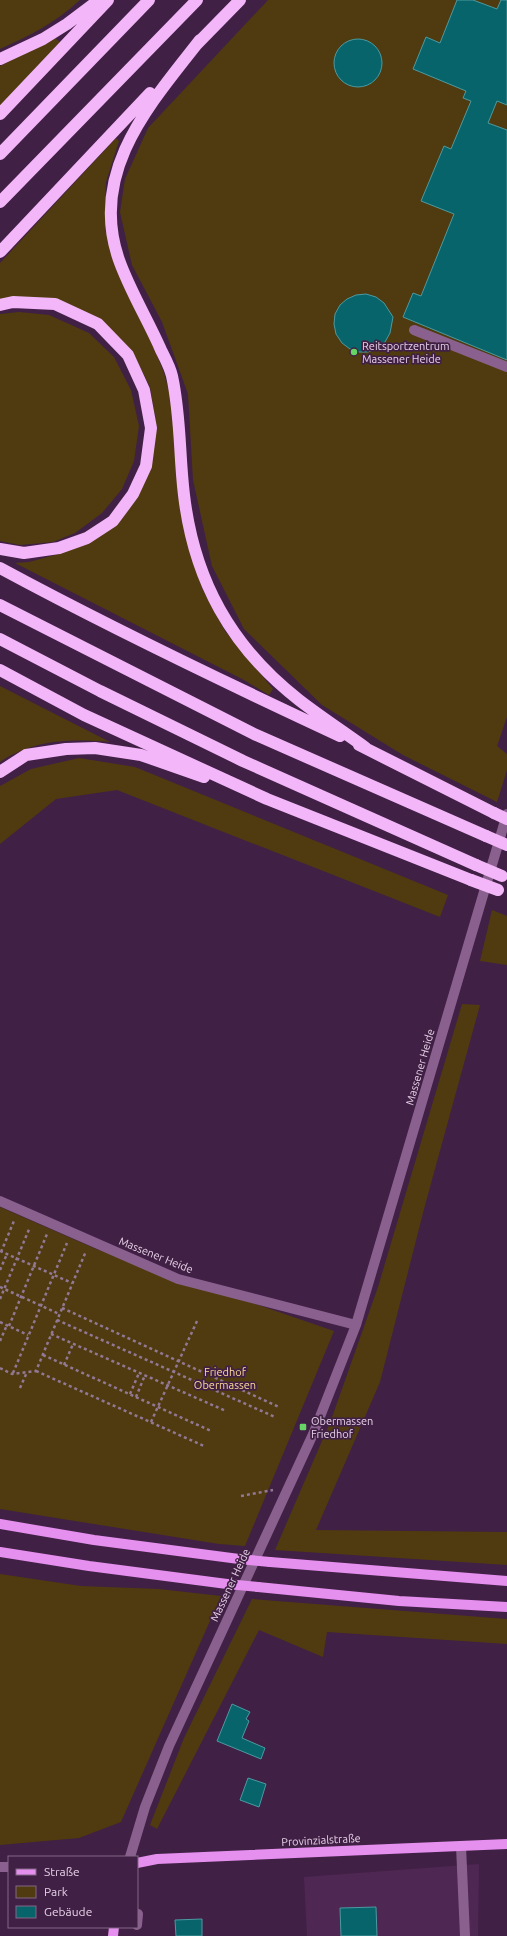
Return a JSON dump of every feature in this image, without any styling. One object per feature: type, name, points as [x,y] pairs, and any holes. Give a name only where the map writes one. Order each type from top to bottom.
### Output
[{"type":"highway","points":[[0,59],[43,39],[68,24],[99,0]]},
{"type":"highway","points":[[0,114],[108,0]]},
{"type":"highway","points":[[0,154],[149,0]]},
{"type":"highway","points":[[0,202],[197,0]]},
{"type":"highway","points":[[0,252],[200,40],[240,0]]},
{"type":"highway","points":[[200,40],[148,107],[121,158],[113,182],[111,220],[119,259],[171,373],[179,416],[184,494],[191,538],[208,589],[230,629],[261,666],[298,699],[366,748]]},
{"type":"highway","points":[[0,305],[13,302],[55,304],[98,324],[128,355],[144,390],[151,428],[146,466],[134,494],[113,521],[87,538],[59,548],[24,553],[0,549]]},
{"type":"highway","points":[[0,568],[47,594],[258,698],[366,748],[507,819]]},
{"type":"highway","points":[[0,604],[254,734],[507,845]]},
{"type":"highway","points":[[0,639],[100,692],[242,761],[505,877]]},
{"type":"highway","points":[[0,670],[84,715],[267,799]]},
{"type":"highway","points":[[0,772],[26,755],[66,749],[95,748],[141,755],[267,799],[502,891]]},
{"type":"main road","points":[[0,1524],[94,1540],[239,1559],[507,1581]]},
{"type":"main road","points":[[0,1552],[89,1566],[227,1584],[399,1600],[507,1607]]},
{"type":"main road","name":"Provinzialstraße","points":[[138,1863],[157,1859],[507,1844]]},
{"type":"street","points":[[414,330],[507,367]]},
{"type":"street","name":"Massener Heide","points":[[130,1856],[145,1807],[169,1746],[314,1432],[356,1325],[377,1259],[507,814]]},
{"type":"street","name":"Massener Heide","points":[[0,1202],[178,1278],[356,1325]]},
{"type":"street","points":[[461,1846],[465,1936]]},
{"type":"path","points":[[14,1221],[0,1252],[72,1283]]},
{"type":"path","points":[[0,1299],[30,1226]]},
{"type":"path","points":[[0,1341],[21,1297],[47,1234]]},
{"type":"path","points":[[36,1371],[90,1240]]},
{"type":"path","points":[[12,1374],[68,1242]]},
{"type":"path","points":[[0,1270],[6,1254]]},
{"type":"path","points":[[0,1287],[59,1314]]},
{"type":"path","points":[[62,1308],[279,1407]]},
{"type":"path","points":[[57,1320],[274,1417]]},
{"type":"path","points":[[151,1422],[197,1321]]},
{"type":"path","points":[[0,1322],[28,1335]]},
{"type":"path","points":[[51,1334],[226,1411]]},
{"type":"path","points":[[64,1364],[73,1344]]},
{"type":"path","points":[[43,1355],[211,1430]]},
{"type":"path","points":[[0,1368],[12,1374],[36,1371],[204,1446]]},
{"type":"path","points":[[20,1388],[27,1372]]},
{"type":"path","points":[[130,1394],[139,1373]]},
{"type":"path","points":[[136,1397],[145,1376]]},
{"type":"path","points":[[134,1382],[141,1386]]},
{"type":"path","points":[[240,1496],[272,1490]]},
{"type":"shaded area","points":[[479,1864],[478,1936],[307,1936],[304,1877]]},
{"type":"green space","points":[[0,0],[80,0],[61,16],[42,28],[0,49]]},
{"type":"green space","name":"Reitsportzentrum Massener Heide","points":[[268,0],[507,0],[507,717],[497,746],[507,754],[507,770],[497,802],[403,755],[322,705],[244,629],[212,566],[193,480],[188,394],[162,322],[132,265],[120,212],[125,179],[148,128]]},
{"type":"green space","points":[[55,38],[60,42],[0,106],[0,66]]},
{"type":"green space","points":[[116,138],[119,141],[106,182],[105,220],[116,264],[164,373],[176,416],[187,538],[202,588],[225,631],[273,689],[269,695],[244,680],[15,563],[29,562],[62,553],[118,523],[157,428],[150,387],[133,353],[55,299],[0,300],[0,263]]},
{"type":"green space","points":[[19,312],[49,315],[89,333],[114,357],[131,390],[139,426],[134,461],[122,489],[102,513],[75,533],[53,542],[20,545],[0,541],[0,314]]},
{"type":"green space","points":[[0,686],[110,742],[54,742],[26,749],[13,754],[0,762]]},
{"type":"green space","points":[[79,758],[135,767],[448,895],[440,917],[117,790],[56,799],[0,844],[0,786],[31,769]]},
{"type":"green space","points":[[492,910],[507,916],[507,965],[480,961]]},
{"type":"green space","points":[[462,1004],[480,1005],[424,1209],[380,1382],[316,1530],[507,1532],[507,1565],[275,1550],[331,1420],[378,1287]]},
{"type":"green space","name":"Friedhof Obermassen","points":[[0,1207],[96,1249],[334,1331],[245,1546],[219,1544],[0,1509]]},
{"type":"green space","points":[[0,1574],[81,1586],[159,1589],[221,1596],[121,1822],[79,1838],[0,1845]]},
{"type":"green space","points":[[252,1599],[507,1619],[507,1644],[327,1632],[323,1657],[259,1630],[157,1829],[150,1825],[184,1738]]},
{"type":"building","points":[[457,0],[473,0],[497,9],[501,0],[507,0],[507,105],[497,101],[488,123],[507,130],[507,360],[403,317],[413,293],[421,296],[454,214],[421,201],[444,146],[451,149],[471,101],[463,98],[466,91],[413,69],[426,37],[440,43]]},
{"type":"building","points":[[358,39],[367,41],[375,46],[380,54],[382,63],[380,72],[375,80],[367,85],[358,87],[349,85],[341,80],[336,72],[334,63],[336,54],[341,46],[349,41]]},
{"type":"building","points":[[366,294],[376,297],[384,303],[393,317],[390,333],[385,342],[378,348],[368,352],[359,352],[350,349],[342,343],[336,334],[334,324],[335,314],[340,305],[347,299],[356,295]]},
{"type":"building","points":[[232,1704],[250,1712],[246,1719],[249,1721],[242,1738],[265,1748],[261,1759],[217,1741]]},
{"type":"building","points":[[248,1778],[266,1784],[259,1807],[240,1800]]},
{"type":"building","points":[[376,1907],[377,1936],[341,1936],[340,1908]]},
{"type":"building","points":[[202,1919],[202,1936],[176,1936],[175,1920]]},
{"type":"place","name":"Reitsportzentrum Massener Heide","points":[[354,352]]},
{"type":"place","name":"Obermassen Friedhof","points":[[303,1427]]}]
